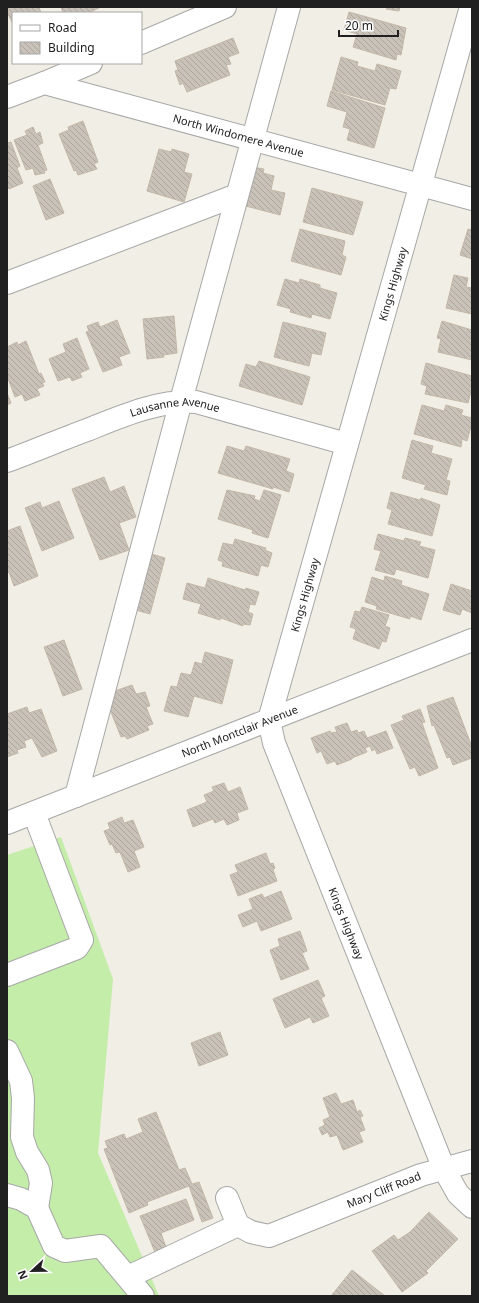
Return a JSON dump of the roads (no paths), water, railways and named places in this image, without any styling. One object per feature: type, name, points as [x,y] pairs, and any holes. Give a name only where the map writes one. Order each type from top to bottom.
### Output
[{"type":"street","points":[[142,43],[225,7]]},
{"type":"street","points":[[76,796],[252,139],[290,7]]},
{"type":"street","name":"Kings Highway","points":[[471,7],[422,185],[269,720],[274,743],[444,1169],[458,1194],[472,1207]]},
{"type":"street","points":[[7,97],[90,64]]},
{"type":"street","name":"North Windomere Avenue","points":[[44,83],[472,199]]},
{"type":"street","points":[[7,283],[237,196]]},
{"type":"street","name":"Lausanne Avenue","points":[[7,461],[133,412],[181,401],[196,402],[347,444]]},
{"type":"street","name":"North Montclair Avenue","points":[[7,823],[472,638]]},
{"type":"street","points":[[7,975],[77,948],[82,940],[34,813]]},
{"type":"street","points":[[7,1051],[21,1081],[23,1098],[22,1137],[27,1152],[38,1170],[41,1183],[37,1208],[54,1246],[65,1251],[101,1246],[143,1296]]},
{"type":"street","name":"Mary Cliff Road","points":[[238,1225],[251,1232],[269,1236],[421,1175],[472,1161]]},
{"type":"street","points":[[7,1194],[21,1199],[37,1208]]},
{"type":"street","points":[[128,1278],[238,1225],[227,1198]]}]
